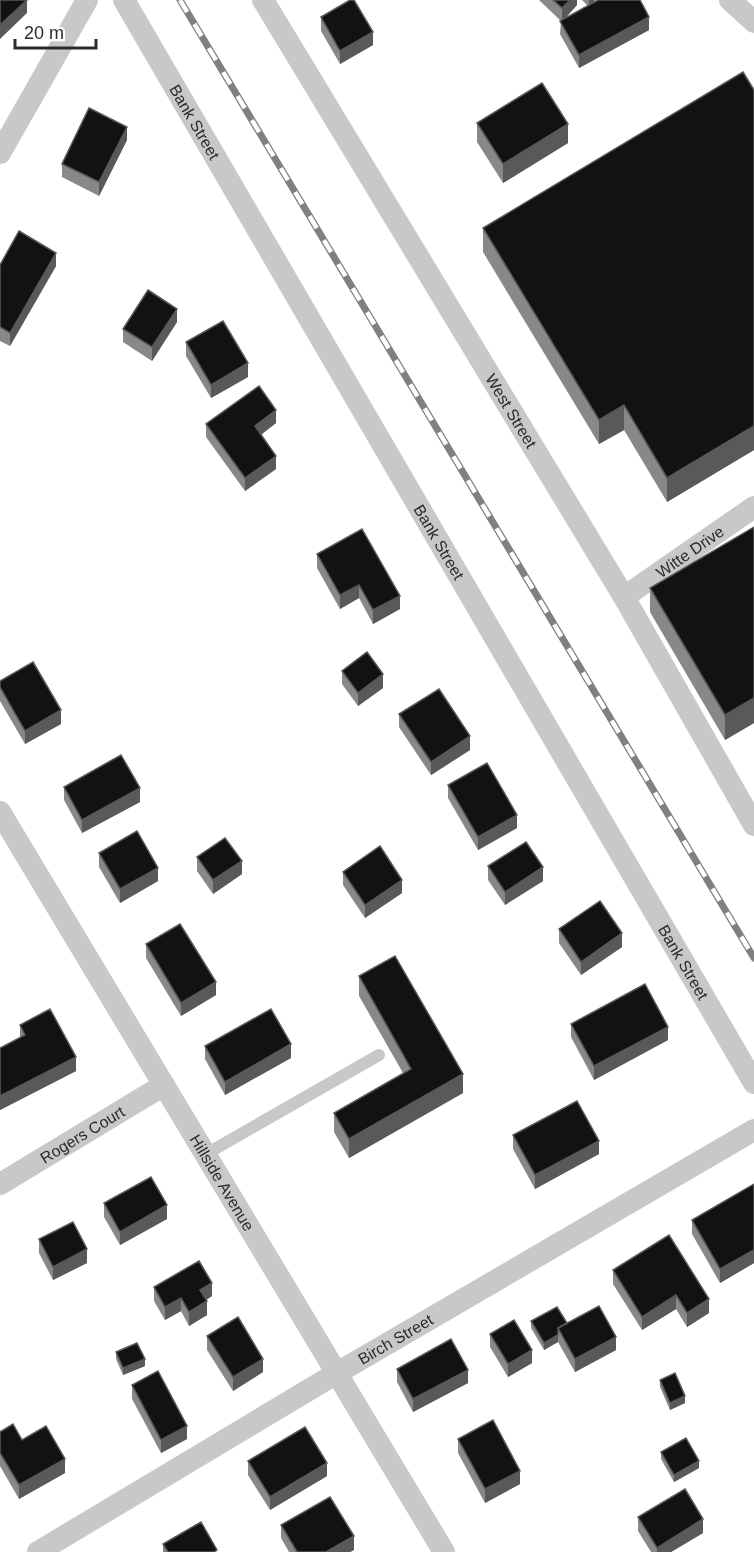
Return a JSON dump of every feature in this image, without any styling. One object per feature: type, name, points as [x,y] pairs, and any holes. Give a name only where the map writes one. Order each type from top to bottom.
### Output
[{"type":"street","points":[[0,153],[87,0]]},
{"type":"street","name":"Bank Street","points":[[124,0],[754,1083]]},
{"type":"street","name":"West Street","points":[[264,0],[624,597],[754,825]]},
{"type":"street","points":[[730,0],[754,22]]},
{"type":"street","name":"Witte Drive","points":[[624,597],[754,507]]},
{"type":"street","name":"Hillside Avenue","points":[[0,812],[444,1552]]},
{"type":"street","name":"Rogers Court","points":[[0,1184],[164,1085]]},
{"type":"street","name":"Birch Street","points":[[38,1552],[337,1373],[754,1130]]},
{"type":"lane","points":[[206,1154],[379,1054]]},
{"type":"building","points":[[0,0],[27,0],[0,25]]},
{"type":"building","points":[[350,0],[354,0],[373,32],[340,51],[321,17]]},
{"type":"building","points":[[553,0],[570,0],[562,8]]},
{"type":"building","points":[[598,0],[640,0],[649,17],[579,55],[560,21]]},
{"type":"building","points":[[743,72],[754,90],[754,426],[667,478],[624,405],[599,420],[483,228]]},
{"type":"building","points":[[542,83],[568,124],[503,164],[477,123]]},
{"type":"building","points":[[89,108],[127,127],[99,182],[62,164]]},
{"type":"building","points":[[19,231],[56,253],[10,333],[0,327],[0,265]]},
{"type":"building","points":[[148,290],[177,309],[152,347],[123,329]]},
{"type":"building","points":[[223,321],[248,363],[211,385],[186,342]]},
{"type":"building","points":[[259,386],[276,410],[255,426],[276,456],[245,478],[206,424]]},
{"type":"building","points":[[754,527],[754,698],[725,715],[650,588]]},
{"type":"building","points":[[362,529],[400,596],[373,610],[359,585],[340,595],[317,554]]},
{"type":"building","points":[[367,652],[383,674],[358,693],[342,671]]},
{"type":"building","points":[[33,662],[61,710],[25,731],[0,687],[0,681]]},
{"type":"building","points":[[439,689],[470,736],[431,762],[399,714]]},
{"type":"building","points":[[121,755],[140,788],[82,820],[64,787]]},
{"type":"building","points":[[487,763],[517,815],[478,837],[448,785]]},
{"type":"building","points":[[137,831],[158,868],[120,889],[99,853]]},
{"type":"building","points":[[225,838],[242,861],[213,880],[197,857]]},
{"type":"building","points":[[526,842],[543,867],[505,892],[488,866]]},
{"type":"building","points":[[380,846],[402,880],[365,905],[343,872]]},
{"type":"building","points":[[600,901],[622,933],[581,962],[559,929]]},
{"type":"building","points":[[180,924],[216,982],[181,1003],[146,944]]},
{"type":"building","points":[[395,956],[463,1074],[349,1139],[334,1113],[411,1069],[359,976]]},
{"type":"building","points":[[645,984],[668,1027],[594,1066],[571,1024]]},
{"type":"building","points":[[50,1009],[76,1057],[0,1096],[0,1048],[25,1035],[20,1025]]},
{"type":"building","points":[[271,1009],[291,1044],[225,1082],[205,1046]]},
{"type":"building","points":[[577,1101],[599,1141],[535,1175],[513,1135]]},
{"type":"building","points":[[151,1177],[167,1205],[120,1232],[104,1203]]},
{"type":"building","points":[[754,1184],[754,1250],[720,1269],[692,1220]]},
{"type":"building","points":[[73,1222],[87,1249],[53,1267],[39,1239]]},
{"type":"building","points":[[669,1235],[709,1299],[687,1313],[676,1295],[642,1317],[613,1270]]},
{"type":"building","points":[[199,1261],[212,1283],[200,1290],[207,1301],[189,1312],[181,1298],[165,1307],[154,1287]]},
{"type":"building","points":[[599,1306],[616,1337],[575,1359],[558,1328]]},
{"type":"building","points":[[557,1307],[567,1323],[558,1328],[558,1335],[544,1343],[531,1321]]},
{"type":"building","points":[[238,1317],[263,1359],[233,1377],[207,1336]]},
{"type":"building","points":[[514,1320],[532,1350],[508,1364],[490,1334]]},
{"type":"building","points":[[451,1339],[468,1370],[413,1399],[397,1369]]},
{"type":"building","points":[[137,1343],[145,1359],[123,1368],[116,1352]]},
{"type":"building","points":[[158,1371],[187,1426],[161,1440],[132,1385]]},
{"type":"building","points":[[675,1373],[685,1396],[670,1403],[660,1380]]},
{"type":"building","points":[[493,1420],[520,1471],[485,1489],[458,1439]]},
{"type":"building","points":[[13,1424],[22,1440],[46,1426],[65,1459],[19,1485],[0,1453],[0,1432]]},
{"type":"building","points":[[305,1427],[327,1463],[270,1497],[248,1461]]},
{"type":"building","points":[[686,1438],[699,1461],[674,1475],[661,1452]]},
{"type":"building","points":[[685,1489],[703,1519],[657,1548],[638,1517]]},
{"type":"building","points":[[330,1497],[354,1536],[326,1552],[297,1552],[281,1525]]},
{"type":"building","points":[[201,1522],[217,1550],[214,1552],[168,1552],[163,1544]]},
{"type":"railway","points":[[180,0],[754,958]]}]
